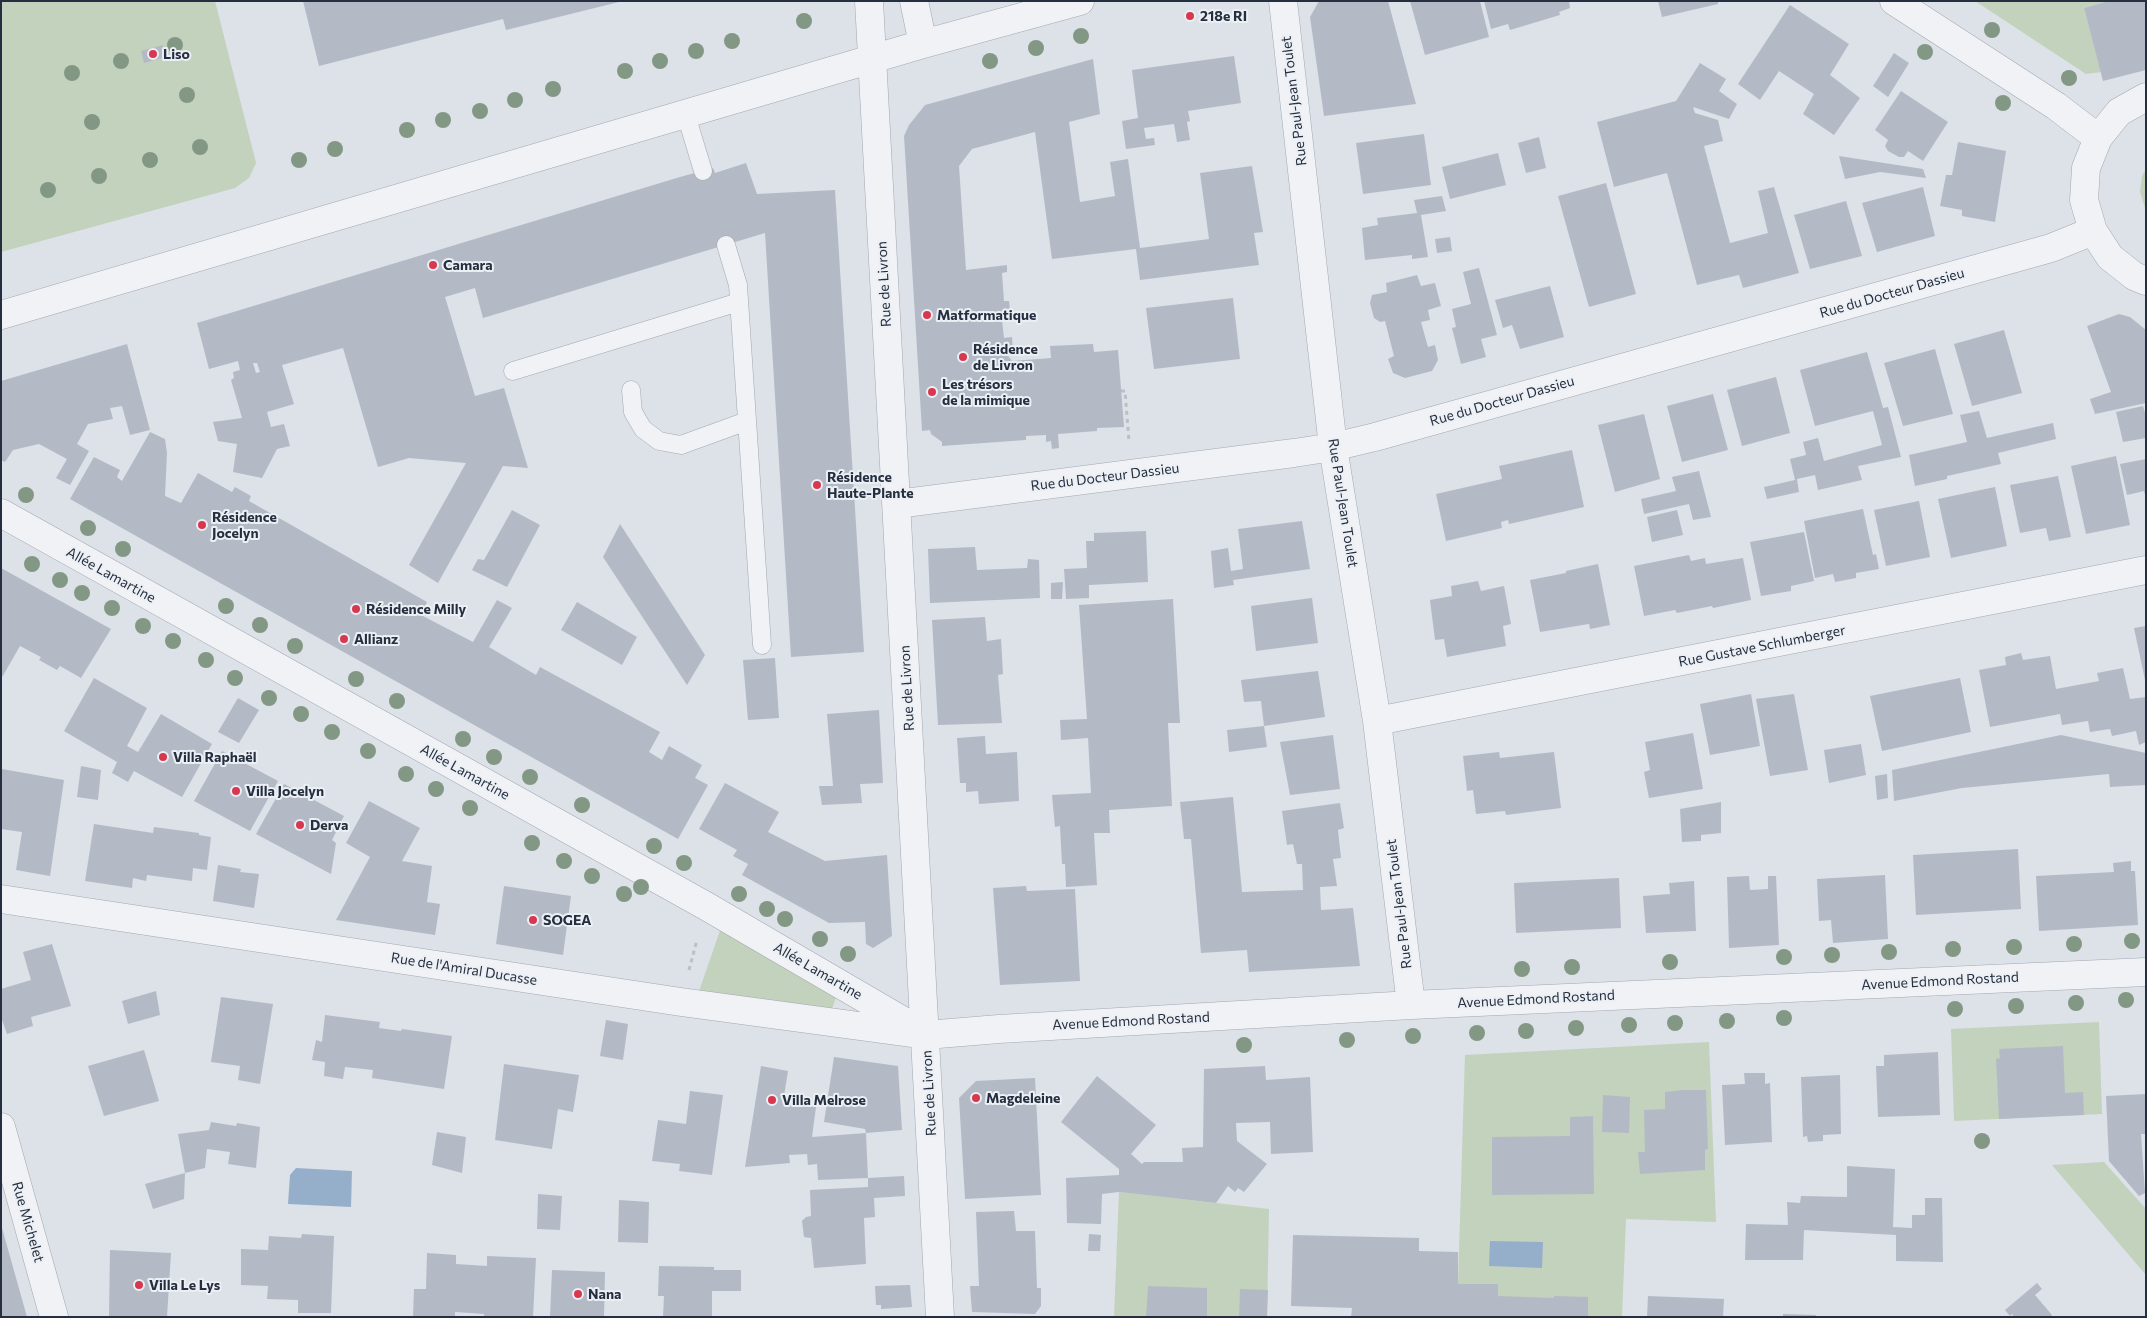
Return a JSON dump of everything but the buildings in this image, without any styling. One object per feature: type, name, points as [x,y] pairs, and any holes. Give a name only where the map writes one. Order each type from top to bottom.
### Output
[{"type":"street","name":"Rue de Livron","points":[[869,1],[876,161],[897,504],[940,1317]]},
{"type":"street","points":[[914,1],[923,44]]},
{"type":"street","points":[[1,315],[923,44],[1080,1]]},
{"type":"street","name":"Rue Paul-Jean Toulet","points":[[1283,1],[1333,447],[1378,721],[1411,1005]]},
{"type":"street","points":[[1894,1],[2056,106],[2098,138]]},
{"type":"street","points":[[2146,97],[2119,112],[2098,138],[2086,168],[2084,200],[2093,231],[2110,257],[2134,276],[2146,281]]},
{"type":"street","name":"Rue du Docteur Dassieu","points":[[897,504],[1333,447],[1375,437],[2051,248],[2093,231]]},
{"type":"street","name":"Allée Lamartine","points":[[1,513],[706,906],[926,1035]]},
{"type":"street","name":"Rue Gustave Schlumberger","points":[[1378,721],[2146,570]]},
{"type":"street","name":"Rue de l'Amiral Ducasse","points":[[1,898],[681,1002],[926,1035]]},
{"type":"street","name":"Avenue Edmond Rostand","points":[[926,1035],[1411,1005],[2146,972]]},
{"type":"street","name":"Rue Michelet","points":[[1,1127],[54,1317]]},
{"type":"lane","points":[[686,114],[703,171]]},
{"type":"lane","points":[[726,245],[738,285],[740,302],[762,645]]},
{"type":"lane","points":[[513,370],[740,302]]},
{"type":"lane","points":[[631,390],[633,412],[643,429],[659,441],[681,445],[747,421]]},
{"type":"path","points":[[1121,391],[1126,391],[1132,474]]},
{"type":"path","points":[[681,1002],[706,906]]},
{"type":"green space","points":[[1,1],[215,1],[256,163],[249,178],[235,188],[1,252]]},
{"type":"green space","points":[[1975,1],[2109,1],[2084,8],[2101,72],[2086,74]]},
{"type":"green space","points":[[2146,169],[2146,211],[2140,192],[2142,176]]},
{"type":"green space","points":[[722,925],[838,992],[830,1014],[698,994]]},
{"type":"green space","points":[[2099,1022],[2102,1114],[1954,1121],[1951,1029]]},
{"type":"green space","points":[[1709,1042],[1716,1222],[1626,1219],[1622,1317],[1457,1317],[1465,1055]]},
{"type":"green space","points":[[2104,1162],[2146,1209],[2146,1275],[2052,1165]]},
{"type":"green space","points":[[1119,1192],[1269,1209],[1267,1317],[1114,1317]]},
{"type":"water","points":[[296,1168],[352,1171],[351,1207],[288,1204],[290,1175]]},
{"type":"water","points":[[1490,1241],[1543,1242],[1542,1268],[1489,1266]]},
{"type":"place","name":"218e RI","points":[[1190,16]]},
{"type":"place","name":"Liso","points":[[153,54]]},
{"type":"place","name":"Camara","points":[[433,265]]},
{"type":"place","name":"Matformatique","points":[[927,315]]},
{"type":"place","name":"Résidence de Livron","points":[[963,357]]},
{"type":"place","name":"Les trésors de la mimique","points":[[932,392]]},
{"type":"place","name":"Résidence Haute-Plante","points":[[817,485]]},
{"type":"place","name":"Résidence Jocelyn","points":[[202,525]]},
{"type":"place","name":"Résidence Milly","points":[[356,609]]},
{"type":"place","name":"Allianz","points":[[344,639]]},
{"type":"place","name":"Villa Raphaël","points":[[163,757]]},
{"type":"place","name":"Villa Jocelyn","points":[[236,791]]},
{"type":"place","name":"Derva","points":[[300,825]]},
{"type":"place","name":"SOGEA","points":[[533,920]]},
{"type":"place","name":"Magdeleine","points":[[976,1098]]},
{"type":"place","name":"Villa Melrose","points":[[772,1100]]},
{"type":"place","name":"Villa Le Lys","points":[[139,1285]]},
{"type":"place","name":"Nana","points":[[578,1294]]}]
